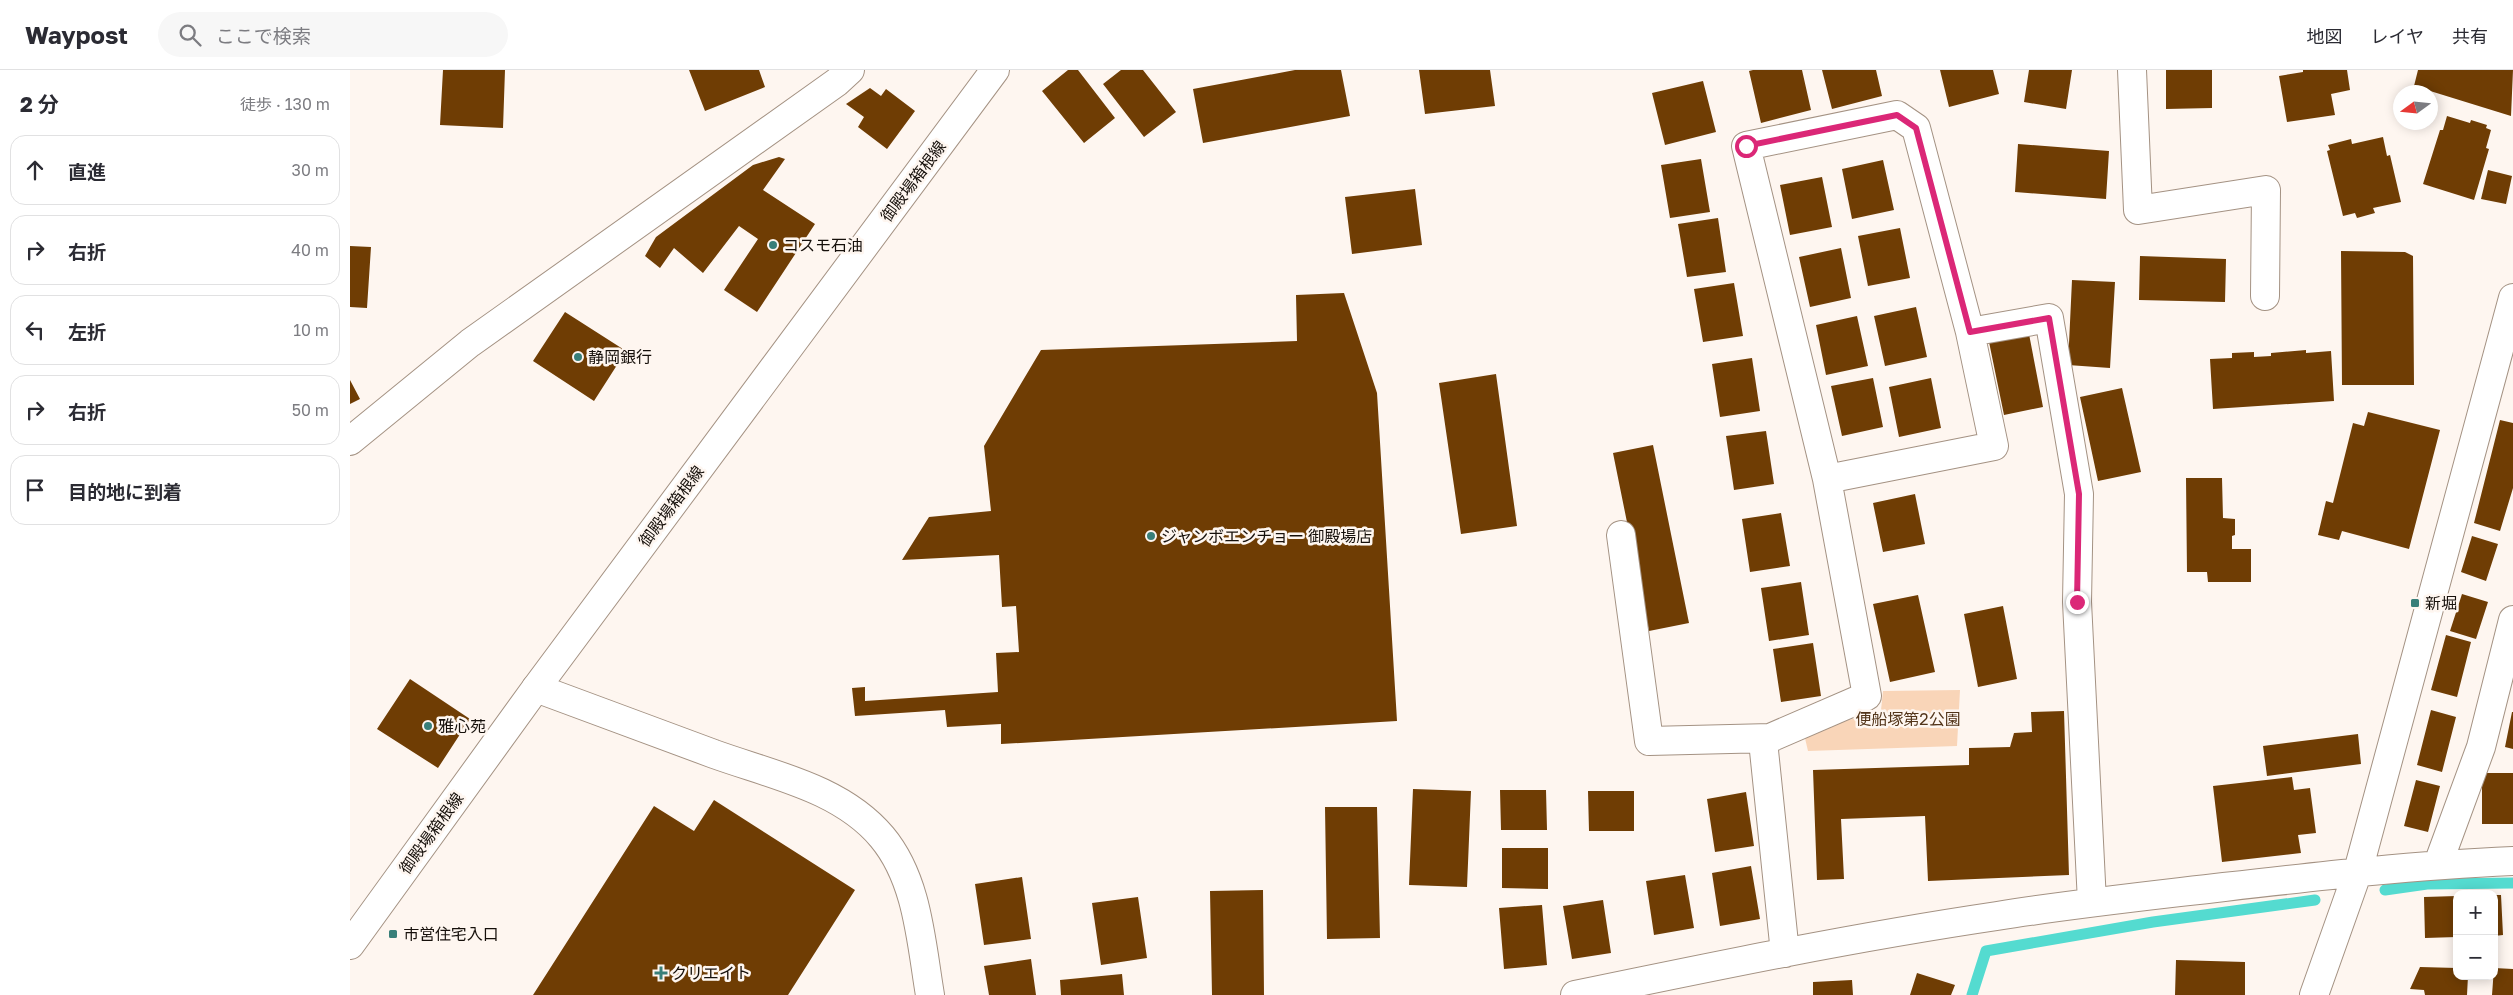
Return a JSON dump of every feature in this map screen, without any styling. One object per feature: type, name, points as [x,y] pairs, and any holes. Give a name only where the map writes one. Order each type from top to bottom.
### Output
[{"type":"street","points":[[350,441],[470,343],[837,82],[850,70]]},
{"type":"street","name":"御殿場箱根線","points":[[350,945],[536,688],[996,70]]},
{"type":"street","points":[[2132,70],[2138,210],[2266,190],[2265,296]]},
{"type":"street","points":[[1785,953],[1763,741],[1867,696],[1827,479],[1746,146],[1897,115],[1916,128],[1970,332],[1994,446],[1827,479]]},
{"type":"street","points":[[2314,995],[2358,871],[2513,298]]},
{"type":"street","points":[[1970,332],[2049,318],[2079,494],[2077,602],[2092,902]]},
{"type":"street","points":[[1621,536],[1649,741],[1771,738]]},
{"type":"street","points":[[2438,864],[2481,747],[2513,620]]},
{"type":"street","points":[[536,688],[812,787],[855,812],[882,837],[906,877],[915,909],[930,995]]},
{"type":"street","points":[[1575,995],[1636,989],[1785,953],[1994,916],[2092,902],[2358,871],[2438,864],[2513,861]]},
{"type":"green space","name":"便船塚第2公園","points":[[1960,690],[1957,746],[1808,751],[1804,734],[1881,710],[1883,691]]},
{"type":"building","points":[[443,70],[505,70],[503,128],[440,125]]},
{"type":"building","points":[[689,70],[759,70],[765,87],[705,111]]},
{"type":"building","points":[[1068,70],[1078,70],[1115,118],[1084,143],[1042,91]]},
{"type":"building","points":[[1121,70],[1143,70],[1176,112],[1144,137],[1103,84]]},
{"type":"building","points":[[1295,70],[1341,70],[1350,116],[1203,143],[1193,89]]},
{"type":"building","points":[[1419,70],[1490,70],[1495,106],[1425,114]]},
{"type":"building","points":[[1802,70],[1811,110],[1761,123],[1749,71]]},
{"type":"building","points":[[1822,70],[1876,70],[1882,96],[1832,109]]},
{"type":"building","points":[[1940,70],[1993,70],[1999,94],[1949,107]]},
{"type":"building","points":[[2029,70],[2072,70],[2066,109],[2024,102]]},
{"type":"building","points":[[2166,70],[2212,70],[2212,108],[2166,109]]},
{"type":"building","points":[[2303,70],[2347,70],[2350,90],[2331,94],[2335,115],[2287,122],[2279,76],[2303,72]]},
{"type":"building","points":[[2418,70],[2513,70],[2511,116],[2438,93],[2438,85],[2414,85]]},
{"type":"building","points":[[1703,81],[1716,132],[1665,145],[1652,93]]},
{"type":"building","points":[[870,88],[881,96],[886,89],[915,111],[887,149],[858,127],[864,117],[846,104]]},
{"type":"building","points":[[2447,116],[2470,123],[2471,120],[2487,125],[2486,128],[2491,130],[2486,148],[2489,149],[2474,200],[2423,184],[2440,130],[2443,130]]},
{"type":"building","points":[[2383,137],[2387,156],[2390,155],[2401,202],[2373,208],[2375,213],[2357,218],[2355,213],[2343,216],[2327,151],[2330,150],[2328,145],[2351,139],[2352,144]]},
{"type":"building","points":[[2018,144],[2109,151],[2106,199],[2015,192]]},
{"type":"building","points":[[779,157],[785,159],[763,190],[815,224],[757,312],[724,290],[758,239],[739,226],[703,273],[674,248],[660,268],[645,256],[656,237],[753,165]]},
{"type":"building","points":[[1701,159],[1710,212],[1670,218],[1661,165]]},
{"type":"building","points":[[1883,160],[1894,210],[1852,219],[1842,169]]},
{"type":"building","points":[[2488,170],[2512,176],[2506,204],[2481,199]]},
{"type":"building","points":[[1822,177],[1832,227],[1790,235],[1780,185]]},
{"type":"building","points":[[1415,189],[1422,245],[1352,254],[1345,197]]},
{"type":"building","points":[[1718,218],[1726,272],[1687,277],[1678,224]]},
{"type":"building","points":[[1900,228],[1910,278],[1868,286],[1858,236]]},
{"type":"building","points":[[350,246],[371,247],[367,308],[350,307]]},
{"type":"building","points":[[1841,248],[1851,298],[1810,307],[1799,257]]},
{"type":"building","points":[[2341,251],[2405,252],[2413,256],[2414,385],[2342,385]]},
{"type":"building","points":[[2140,256],[2226,259],[2225,302],[2139,300]]},
{"type":"building","points":[[2072,280],[2115,282],[2110,368],[2068,365]]},
{"type":"building","points":[[1734,283],[1743,336],[1703,342],[1694,289]]},
{"type":"building","name":"ジャンボエンチョー 御殿場店","points":[[1344,293],[1377,393],[1397,721],[1001,744],[1001,724],[947,727],[945,710],[855,716],[852,688],[865,687],[865,701],[998,692],[996,653],[1019,652],[1016,606],[1002,607],[999,555],[902,560],[929,517],[991,511],[984,446],[1041,350],[1297,341],[1296,295]]},
{"type":"building","points":[[1916,307],[1927,357],[1885,366],[1874,316]]},
{"type":"building","points":[[565,312],[626,351],[594,401],[533,361]]},
{"type":"building","points":[[1857,316],[1868,366],[1826,375],[1816,325]]},
{"type":"building","points":[[2029,334],[2043,407],[2004,415],[1989,342]]},
{"type":"building","points":[[2306,350],[2306,353],[2331,351],[2334,401],[2213,409],[2210,359],[2232,358],[2232,353],[2254,352],[2254,357],[2271,356],[2271,353]]},
{"type":"building","points":[[1752,358],[1760,411],[1720,417],[1712,364]]},
{"type":"building","points":[[1496,374],[1517,526],[1461,534],[1439,383]]},
{"type":"building","points":[[1873,378],[1883,427],[1842,436],[1831,386]]},
{"type":"building","points":[[1931,378],[1941,428],[1899,437],[1889,387]]},
{"type":"building","points":[[350,380],[360,399],[350,404]]},
{"type":"building","points":[[2122,388],[2141,472],[2098,481],[2080,397]]},
{"type":"building","points":[[2368,412],[2440,430],[2409,549],[2342,531],[2339,540],[2318,535],[2326,501],[2333,503],[2353,423],[2364,426]]},
{"type":"building","points":[[2500,420],[2513,423],[2513,488],[2500,531],[2474,523]]},
{"type":"building","points":[[1766,431],[1774,484],[1734,490],[1726,436]]},
{"type":"building","points":[[1653,445],[1689,623],[1649,631],[1613,453]]},
{"type":"building","points":[[2186,478],[2222,478],[2223,518],[2235,519],[2235,535],[2232,536],[2232,549],[2251,549],[2251,582],[2208,582],[2207,572],[2187,572]]},
{"type":"building","points":[[1915,494],[1925,544],[1883,552],[1873,503]]},
{"type":"building","points":[[1781,513],[1790,566],[1750,572],[1742,519]]},
{"type":"building","points":[[2472,536],[2498,544],[2486,581],[2461,572]]},
{"type":"building","points":[[1801,582],[1809,635],[1769,641],[1761,588]]},
{"type":"building","points":[[2462,594],[2488,602],[2476,639],[2450,631]]},
{"type":"building","points":[[1918,595],[1935,672],[1890,682],[1873,604]]},
{"type":"building","points":[[2003,606],[2017,679],[1978,687],[1964,614]]},
{"type":"building","points":[[2446,635],[2471,642],[2457,697],[2431,690]]},
{"type":"building","points":[[1813,643],[1821,696],[1781,702],[1773,649]]},
{"type":"building","points":[[410,679],[470,719],[438,768],[377,729]]},
{"type":"building","points":[[2431,710],[2456,717],[2442,772],[2417,765]]},
{"type":"building","points":[[2064,711],[2069,875],[1928,881],[1925,816],[1841,819],[1844,879],[1817,880],[1813,770],[1969,765],[1969,748],[2010,747],[2014,733],[2032,732],[2031,712]]},
{"type":"building","points":[[2513,712],[2513,749],[2505,747]]},
{"type":"building","points":[[2358,734],[2361,764],[2267,776],[2263,746]]},
{"type":"building","points":[[2482,773],[2513,773],[2513,824],[2482,824]]},
{"type":"building","points":[[2292,777],[2294,790],[2310,788],[2316,833],[2298,835],[2301,853],[2222,862],[2213,786]]},
{"type":"building","points":[[2416,780],[2440,786],[2428,832],[2404,826]]},
{"type":"building","points":[[1413,789],[1471,791],[1467,887],[1409,885]]},
{"type":"building","points":[[1500,790],[1546,790],[1547,830],[1501,830]]},
{"type":"building","points":[[1588,791],[1634,791],[1634,831],[1589,831]]},
{"type":"building","points":[[1746,792],[1754,846],[1715,852],[1707,799]]},
{"type":"building","points":[[714,800],[855,890],[788,995],[533,995],[654,806],[694,831]]},
{"type":"building","points":[[1325,807],[1377,807],[1380,938],[1327,939]]},
{"type":"building","points":[[1502,848],[1548,848],[1548,889],[1502,888]]},
{"type":"building","points":[[1751,866],[1760,919],[1720,926],[1712,873]]},
{"type":"building","points":[[1685,875],[1694,928],[1654,935],[1646,881]]},
{"type":"building","points":[[1022,877],[1031,939],[984,945],[975,884]]},
{"type":"building","points":[[1263,890],[1264,995],[1212,995],[1210,891]]},
{"type":"building","points":[[2498,895],[2501,895],[2503,935],[2498,936]]},
{"type":"building","points":[[2453,896],[2453,937],[2425,938],[2424,897]]},
{"type":"building","points":[[1138,897],[1147,958],[1101,965],[1092,903]]},
{"type":"building","points":[[1603,900],[1611,953],[1572,959],[1563,906]]},
{"type":"building","points":[[1542,905],[1547,965],[1504,969],[1499,908]]},
{"type":"building","points":[[1031,959],[1036,995],[989,995],[984,966]]},
{"type":"building","points":[[2176,960],[2245,962],[2245,995],[2175,995]]},
{"type":"building","points":[[2420,967],[2453,968],[2453,980],[2468,980],[2467,995],[2425,995],[2424,990],[2410,989]]},
{"type":"building","points":[[2498,968],[2513,969],[2513,995],[2492,995],[2493,980],[2498,980]]},
{"type":"building","points":[[1917,973],[1955,985],[1951,995],[1910,995]]},
{"type":"building","points":[[1122,974],[1124,995],[1061,995],[1060,980]]},
{"type":"building","points":[[1852,980],[1853,995],[1813,995],[1813,982]]},
{"type":"waterway","points":[[2385,890],[2427,884],[2513,883]]},
{"type":"waterway","points":[[1972,995],[1986,951],[2153,922],[2315,900]]},
{"type":"place","name":"コスモ石油","points":[[773,245]]},
{"type":"place","name":"静岡銀行","points":[[578,357]]},
{"type":"place","name":"ジャンボエンチョー 御殿場店","points":[[1151,536]]},
{"type":"place","name":"新堀","points":[[2415,603]]},
{"type":"place","name":"雅心苑","points":[[428,726]]},
{"type":"place","name":"市営住宅入口","points":[[393,934]]},
{"type":"place","name":"クリエイト","points":[[661,973]]},
{"type":"route","points":[[1746,146],[1897,115],[1916,128],[1970,332],[2049,318],[2079,494],[2077,602]]}]
